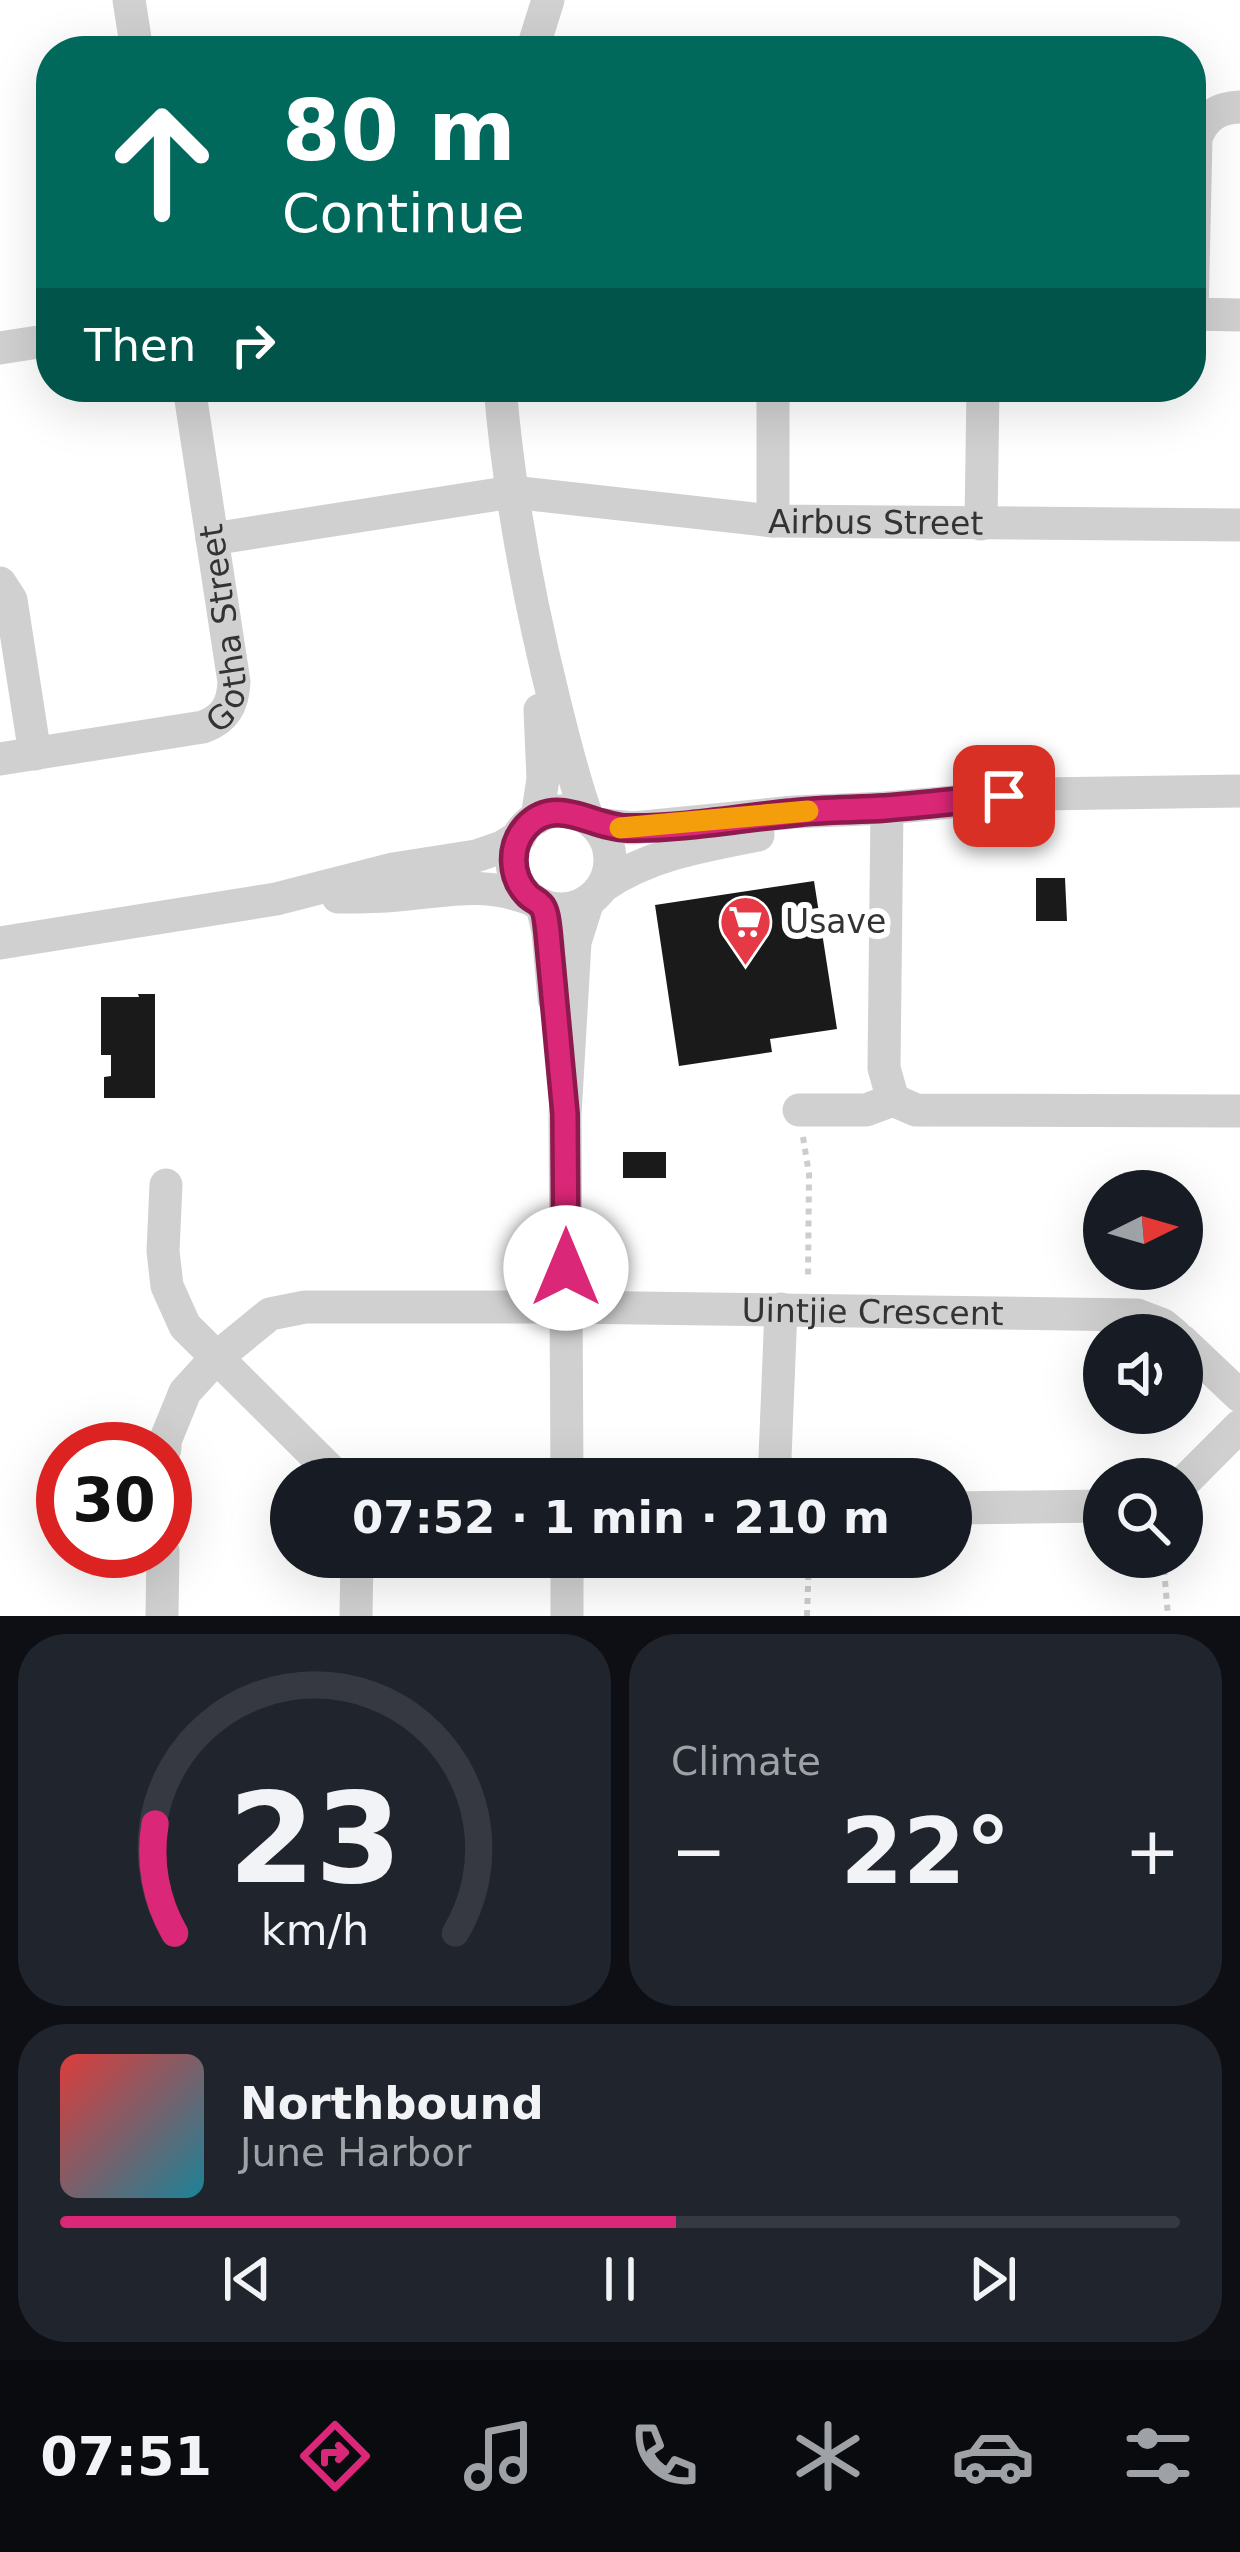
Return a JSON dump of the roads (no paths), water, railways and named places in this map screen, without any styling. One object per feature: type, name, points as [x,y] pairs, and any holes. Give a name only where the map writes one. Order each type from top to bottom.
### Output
[{"type":"street","points":[[129,0],[135,36]]},
{"type":"street","points":[[537,36],[548,0]]},
{"type":"street","points":[[1206,119],[1220,109],[1240,106]]},
{"type":"street","points":[[1206,314],[1240,315]]},
{"type":"street","points":[[0,348],[36,342]]},
{"type":"street","name":"Gotha Street","points":[[0,759],[203,728],[229,709],[234,682],[191,402]]},
{"type":"street","points":[[502,402],[536,625],[567,752],[591,822],[607,843],[610,858],[575,942],[565,1114],[567,1458]]},
{"type":"street","points":[[773,402],[773,521]]},
{"type":"street","points":[[981,524],[983,402]]},
{"type":"street","name":"Airbus Street","points":[[212,539],[512,492],[773,521],[1240,525]]},
{"type":"street","points":[[0,583],[11,600],[34,754]]},
{"type":"street","points":[[536,625],[544,779],[513,859],[522,889],[537,903],[548,932],[565,1114]]},
{"type":"street","points":[[0,944],[276,899],[393,869],[476,856],[502,847],[528,827],[562,812],[633,829],[1040,794],[1240,791]]},
{"type":"street","points":[[276,899],[395,896],[482,886],[566,909],[636,865],[662,855],[876,808]]},
{"type":"street","points":[[876,808],[884,1068],[893,1100]]},
{"type":"street","points":[[799,1110],[866,1110],[893,1100],[916,1110],[1240,1111]]},
{"type":"street","points":[[166,1185],[167,1286],[185,1326],[318,1458]]},
{"type":"street","name":"Uintjie Crescent","points":[[173,1422],[185,1392],[216,1358],[270,1314],[305,1306],[1083,1315]]},
{"type":"street","points":[[775,1458],[794,1310]]},
{"type":"street","points":[[1203,1361],[1240,1396]]},
{"type":"street","points":[[1203,1463],[1240,1426]]},
{"type":"street","points":[[972,1508],[1083,1506]]},
{"type":"street","points":[[162,1616],[163,1578]]},
{"type":"street","points":[[356,1616],[357,1578]]},
{"type":"street","points":[[567,1578],[567,1616]]},
{"type":"place","name":"Usave","points":[[746,967]]}]
